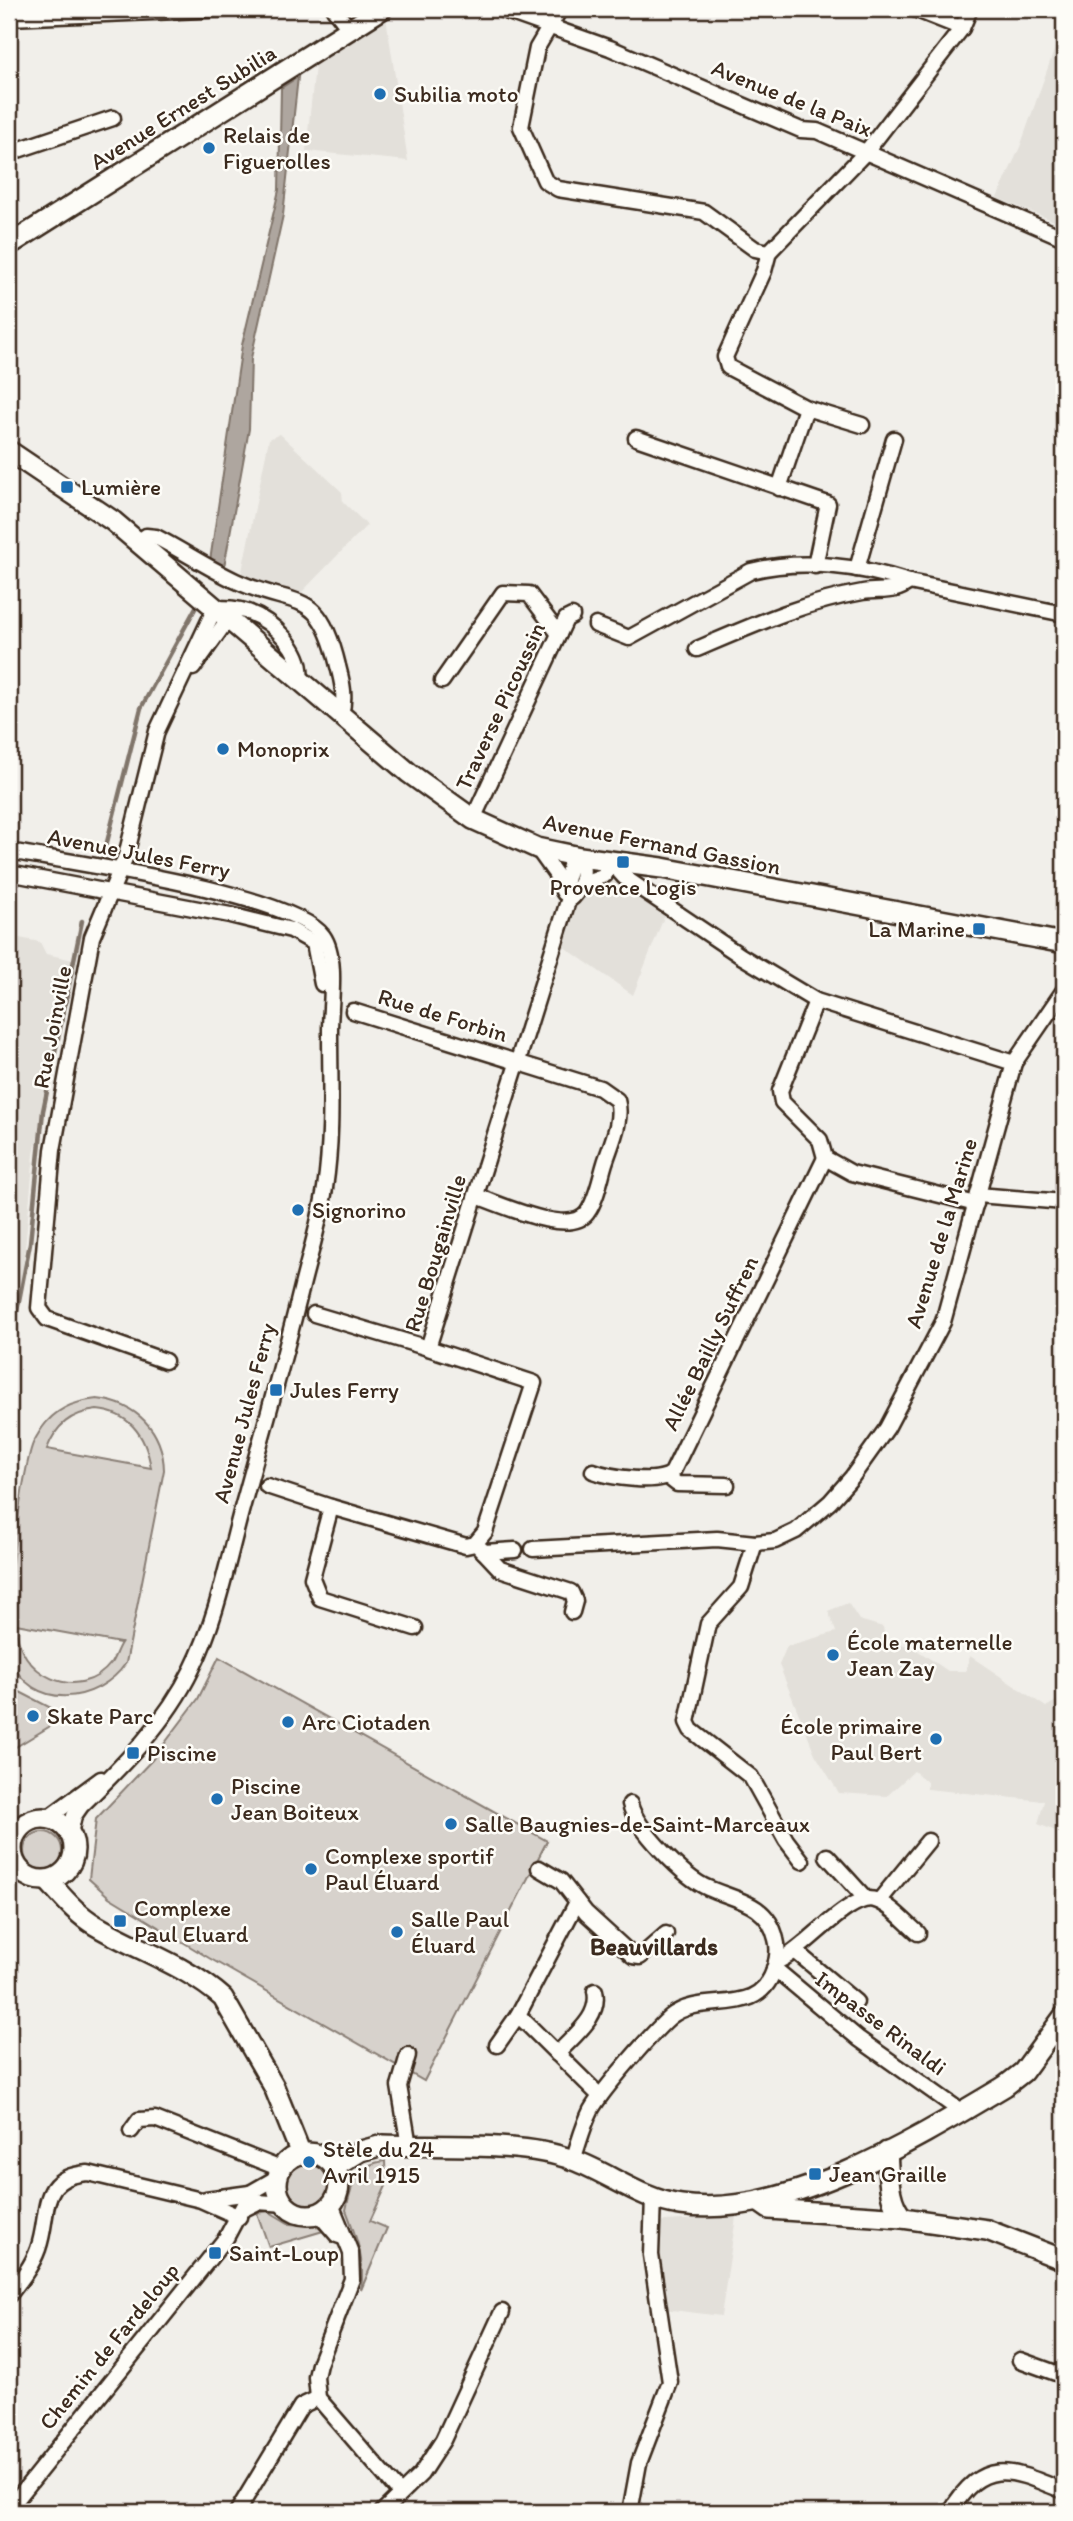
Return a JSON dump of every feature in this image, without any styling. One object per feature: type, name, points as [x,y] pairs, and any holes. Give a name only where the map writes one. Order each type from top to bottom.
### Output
[{"type":"street","points":[[9,18],[226,9]]},
{"type":"street","points":[[334,9],[350,30]]},
{"type":"street","name":"Avenue Ernest Subilia","points":[[9,245],[382,9]]},
{"type":"street","name":"Avenue de la Paix","points":[[500,9],[551,25],[801,130],[817,131],[1064,238]]},
{"type":"street","points":[[560,9],[537,48],[521,120],[523,134],[545,181],[558,189],[704,212],[755,249],[769,252]]},
{"type":"street","points":[[915,9],[962,27]]},
{"type":"street","points":[[862,425],[806,408],[725,363],[764,271],[769,252],[866,152],[962,27],[970,9]]},
{"type":"street","points":[[9,153],[113,118]]},
{"type":"street","points":[[779,488],[806,408]]},
{"type":"street","points":[[636,438],[828,504],[815,566]]},
{"type":"street","points":[[857,569],[894,439]]},
{"type":"street","name":"Avenue Fernand Gassion","points":[[9,451],[86,501],[138,542],[409,773],[473,819],[537,848],[1064,943]]},
{"type":"street","points":[[138,542],[146,536],[156,537],[236,581],[292,598],[309,607],[324,622],[331,636],[341,678],[344,704],[341,713]]},
{"type":"street","points":[[596,625],[629,638],[751,571],[765,567],[857,569],[1064,614]]},
{"type":"street","points":[[697,649],[804,606],[864,592],[899,590],[909,582]]},
{"type":"street","points":[[442,681],[503,593],[529,594],[559,634]]},
{"type":"street","name":"Rue Joinville","points":[[165,1361],[47,1319],[39,1308],[58,1118],[92,937],[126,856],[150,753],[176,692],[221,613]]},
{"type":"street","name":"Traverse Picoussin","points":[[473,819],[566,619],[572,616]]},
{"type":"street","points":[[537,848],[566,896]]},
{"type":"street","name":"Avenue Jules Ferry","points":[[9,851],[261,903],[286,912],[318,930],[329,948],[330,1132],[325,1191],[276,1390],[215,1612],[192,1669],[175,1700],[147,1737],[109,1775],[74,1816],[70,1834]]},
{"type":"street","points":[[580,857],[584,867],[580,884]]},
{"type":"street","name":"Rue Bougainville","points":[[480,1548],[534,1383],[428,1348],[519,1062],[566,896],[570,866],[580,857]]},
{"type":"street","points":[[610,861],[624,877],[640,888],[741,956],[816,1001],[1014,1063]]},
{"type":"street","name":"Rue Bougainville","points":[[566,896],[580,884],[605,875],[610,861]]},
{"type":"street","name":"Avenue Jules Ferry","points":[[9,873],[230,915],[305,937],[314,943],[318,954],[330,1030]]},
{"type":"street","name":"Avenue de la Marine","points":[[533,1549],[718,1539],[755,1543],[786,1538],[852,1477],[887,1428],[943,1322],[1014,1063],[1064,990]]},
{"type":"street","points":[[816,1001],[780,1091],[782,1102],[820,1140],[825,1158],[852,1173],[977,1200],[1064,1202]]},
{"type":"street","name":"Rue de Forbin","points":[[354,1011],[600,1088],[617,1100],[618,1118],[593,1202],[585,1215],[576,1221],[558,1223],[476,1196]]},
{"type":"street","name":"Allée Bailly Suffren","points":[[668,1477],[825,1158]]},
{"type":"street","points":[[314,1314],[428,1348]]},
{"type":"street","points":[[593,1471],[621,1478],[668,1477],[677,1484],[727,1485]]},
{"type":"street","points":[[267,1486],[456,1544],[515,1550]]},
{"type":"street","points":[[331,1507],[312,1578],[320,1598],[415,1628]]},
{"type":"street","points":[[755,1543],[741,1587],[708,1625],[687,1722],[691,1730],[751,1777],[786,1840],[802,1861]]},
{"type":"street","points":[[480,1548],[499,1569],[571,1592],[575,1601],[572,1612]]},
{"type":"street","name":"Avenue Jules Ferry","points":[[48,1818],[90,1785],[109,1775]]},
{"type":"street","points":[[573,2160],[585,2124],[600,2096],[670,2017],[695,2005],[744,2002],[765,1988],[775,1965],[776,1938],[762,1914],[751,1904],[708,1889],[685,1873],[636,1821],[630,1804]]},
{"type":"street","points":[[48,1818],[61,1823],[70,1834],[74,1849],[65,1871],[47,1880],[31,1878],[13,1867],[10,1848],[13,1838],[23,1825],[31,1820],[48,1818]]},
{"type":"street","points":[[775,1965],[849,1907],[872,1900],[928,1841]]},
{"type":"street","points":[[827,1856],[872,1900],[918,1933]]},
{"type":"street","points":[[539,1868],[561,1881],[609,1937],[637,1958],[666,1934]]},
{"type":"street","points":[[65,1871],[79,1897],[135,1943]]},
{"type":"street","points":[[47,1880],[82,1916],[211,1987],[230,2005],[274,2087],[301,2154]]},
{"type":"street","points":[[497,2045],[518,2015],[577,1902]]},
{"type":"street","points":[[795,1951],[856,2003]]},
{"type":"street","name":"Impasse Rinaldi","points":[[775,1965],[859,2039],[962,2112]]},
{"type":"street","points":[[557,2054],[591,2016],[597,1999],[595,1991]]},
{"type":"street","points":[[518,2015],[600,2096]]},
{"type":"street","points":[[335,2167],[372,2146],[524,2150],[573,2160],[653,2197],[679,2205],[717,2207],[759,2202],[887,2152],[962,2112],[1023,2072],[1064,2016]]},
{"type":"street","points":[[408,2055],[399,2086],[409,2146]]},
{"type":"street","points":[[131,2130],[139,2120],[155,2119],[280,2173]]},
{"type":"street","points":[[887,2152],[891,2194],[896,2211],[903,2218]]},
{"type":"street","points":[[9,2295],[23,2277],[38,2248],[46,2204],[54,2187],[69,2174],[88,2173],[201,2200],[241,2214],[268,2201],[285,2204],[300,2214],[324,2209],[339,2186],[335,2167],[320,2155],[301,2154],[280,2173],[250,2193],[201,2200]]},
{"type":"street","points":[[280,2173],[278,2186],[285,2204]]},
{"type":"street","name":"Chemin de Fardeloup","points":[[9,2509],[215,2253],[241,2214],[250,2193]]},
{"type":"street","points":[[630,2512],[639,2463],[670,2382],[651,2255],[653,2197]]},
{"type":"street","points":[[759,2202],[769,2209],[903,2218],[987,2230],[1064,2260]]},
{"type":"street","points":[[324,2209],[351,2253],[352,2279],[319,2364],[316,2377],[318,2398],[400,2493]]},
{"type":"street","points":[[382,2512],[421,2473],[443,2440],[502,2312]]},
{"type":"street","points":[[1020,2360],[1064,2376]]},
{"type":"street","points":[[237,2512],[301,2406],[318,2398]]},
{"type":"street","points":[[950,2512],[963,2490],[981,2475],[1004,2470],[1064,2491]]},
{"type":"shaded area","points":[[386,17],[408,161],[306,151],[315,66]]},
{"type":"shaded area","points":[[1064,22],[1064,225],[997,198],[1020,147]]},
{"type":"shaded area","points":[[298,77],[283,215],[251,358],[249,429],[224,567],[210,561],[242,345],[279,190],[281,88]]},
{"type":"shaded area","points":[[280,434],[342,492],[343,502],[367,525],[300,594],[253,583],[241,576],[269,439]]},
{"type":"shaded area","points":[[587,872],[617,883],[666,912],[633,995],[557,942]]},
{"type":"shaded area","points":[[9,936],[40,942],[46,954],[78,961],[34,1154],[17,1332],[9,1332]]},
{"type":"shaded area","points":[[97,1399],[124,1406],[145,1421],[159,1443],[164,1470],[126,1663],[114,1677],[99,1687],[83,1694],[65,1696],[49,1694],[33,1687],[20,1675],[10,1658],[10,1587],[27,1463],[33,1444],[53,1416],[66,1407]],"holes":[[[97,1410],[119,1416],[135,1428],[145,1446],[151,1468],[47,1449],[55,1433],[72,1417]],[[16,1624],[120,1643],[121,1643],[111,1663],[98,1675],[83,1682],[67,1683],[38,1670],[26,1658],[19,1642]]]},
{"type":"shaded area","name":"École primaire Paul Bert","points":[[848,1603],[859,1620],[883,1627],[885,1639],[914,1648],[948,1671],[966,1671],[970,1656],[1046,1707],[1064,1696],[1064,1828],[1061,1833],[1038,1824],[1044,1801],[927,1789],[927,1782],[914,1771],[887,1796],[839,1793],[815,1754],[779,1665],[787,1646],[836,1632],[828,1611]]},
{"type":"shaded area","name":"Complexe sportif Paul Éluard","points":[[219,1657],[547,1841],[424,2081],[209,1958],[109,1897],[89,1879],[96,1819],[152,1760],[198,1699]]},
{"type":"shaded area","name":"Skate Parc","points":[[18,1691],[57,1711],[57,1722],[9,1751],[9,1695]]},
{"type":"shaded area","points":[[43,1832],[57,1837],[62,1851],[57,1865],[43,1870],[29,1865],[24,1851],[29,1837]]},
{"type":"shaded area","points":[[385,2161],[386,2186],[370,2221],[387,2228],[361,2290],[361,2259],[346,2210],[356,2177],[367,2166]]},
{"type":"shaded area","points":[[308,2162],[324,2168],[330,2184],[324,2200],[308,2206],[292,2200],[286,2184],[292,2168]]},
{"type":"shaded area","points":[[268,2211],[290,2224],[316,2226],[323,2231],[269,2247],[257,2213]]},
{"type":"shaded area","points":[[736,2217],[721,2316],[664,2309],[658,2268],[657,2225],[665,2221]]},
{"type":"waterway","points":[[104,854],[141,708],[196,607]]},
{"type":"waterway","points":[[9,1353],[30,1243],[43,1111],[82,921]]},
{"type":"place","name":"Subilia moto","points":[[380,94]]},
{"type":"place","name":"Relais de Figuerolles","points":[[209,148]]},
{"type":"place","name":"Lumière","points":[[67,487]]},
{"type":"place","name":"Monoprix","points":[[223,749]]},
{"type":"place","name":"Provence Logis","points":[[623,862]]},
{"type":"place","name":"La Marine","points":[[979,929]]},
{"type":"place","name":"Signorino","points":[[298,1210]]},
{"type":"place","name":"Jules Ferry","points":[[276,1390]]},
{"type":"place","name":"École maternelle Jean Zay","points":[[833,1655]]},
{"type":"place","name":"Skate Parc","points":[[33,1716]]},
{"type":"place","name":"Arc Ciotaden","points":[[288,1722]]},
{"type":"place","name":"École primaire Paul Bert","points":[[936,1739]]},
{"type":"place","name":"Piscine","points":[[133,1753]]},
{"type":"place","name":"Piscine Jean Boiteux","points":[[217,1799]]},
{"type":"place","name":"Salle Baugnies-de-Saint-Marceaux","points":[[451,1824]]},
{"type":"place","name":"Complexe sportif Paul Éluard","points":[[311,1869]]},
{"type":"place","name":"Complexe Paul Eluard","points":[[120,1921]]},
{"type":"place","name":"Salle Paul Éluard","points":[[397,1932]]},
{"type":"place","name":"Stèle du 24 Avril 1915","points":[[309,2162]]},
{"type":"place","name":"Jean Graille","points":[[815,2174]]},
{"type":"place","name":"Saint-Loup","points":[[215,2253]]},
{"type":"district","name":"Beauvillards","points":[[654,1947]]}]
